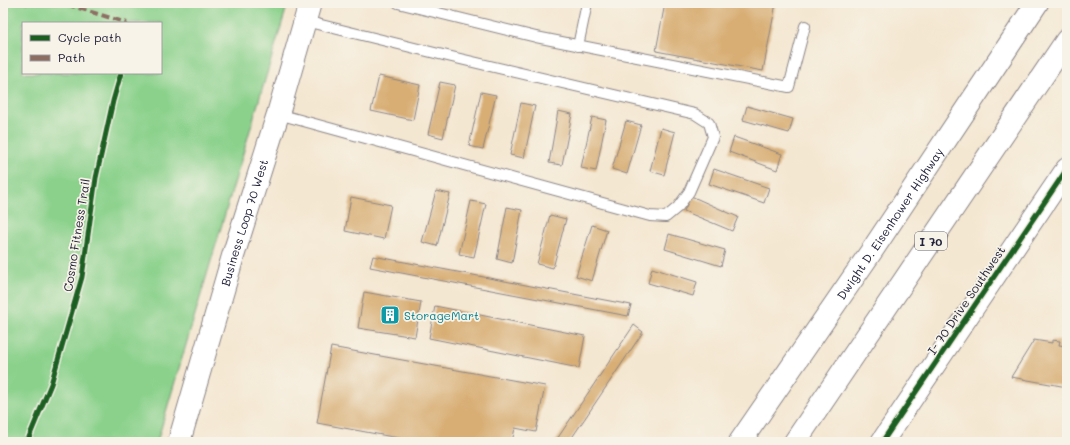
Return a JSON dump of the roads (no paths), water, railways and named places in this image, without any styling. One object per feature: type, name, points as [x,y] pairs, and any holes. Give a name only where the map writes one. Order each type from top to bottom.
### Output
[{"type":"main road","name":"Dwight D. Eisenhower Highway","points":[[740,442],[873,249],[1037,3]]},
{"type":"main road","name":"Business Loop 70 West","points":[[179,442],[233,256],[278,114],[308,12]]},
{"type":"main road","name":"I 70","points":[[795,442],[1067,40]]},
{"type":"main road","name":"I- 70 Drive Southwest","points":[[882,442],[1067,169]]},
{"type":"lane","points":[[398,3],[536,37],[789,87],[804,26]]},
{"type":"lane","points":[[578,46],[587,3]]},
{"type":"lane","points":[[278,114],[650,216],[666,217],[678,207],[689,192],[714,137],[709,123],[695,114],[439,54],[308,12]]},
{"type":"place","name":"StorageMart","points":[[390,315]]}]
